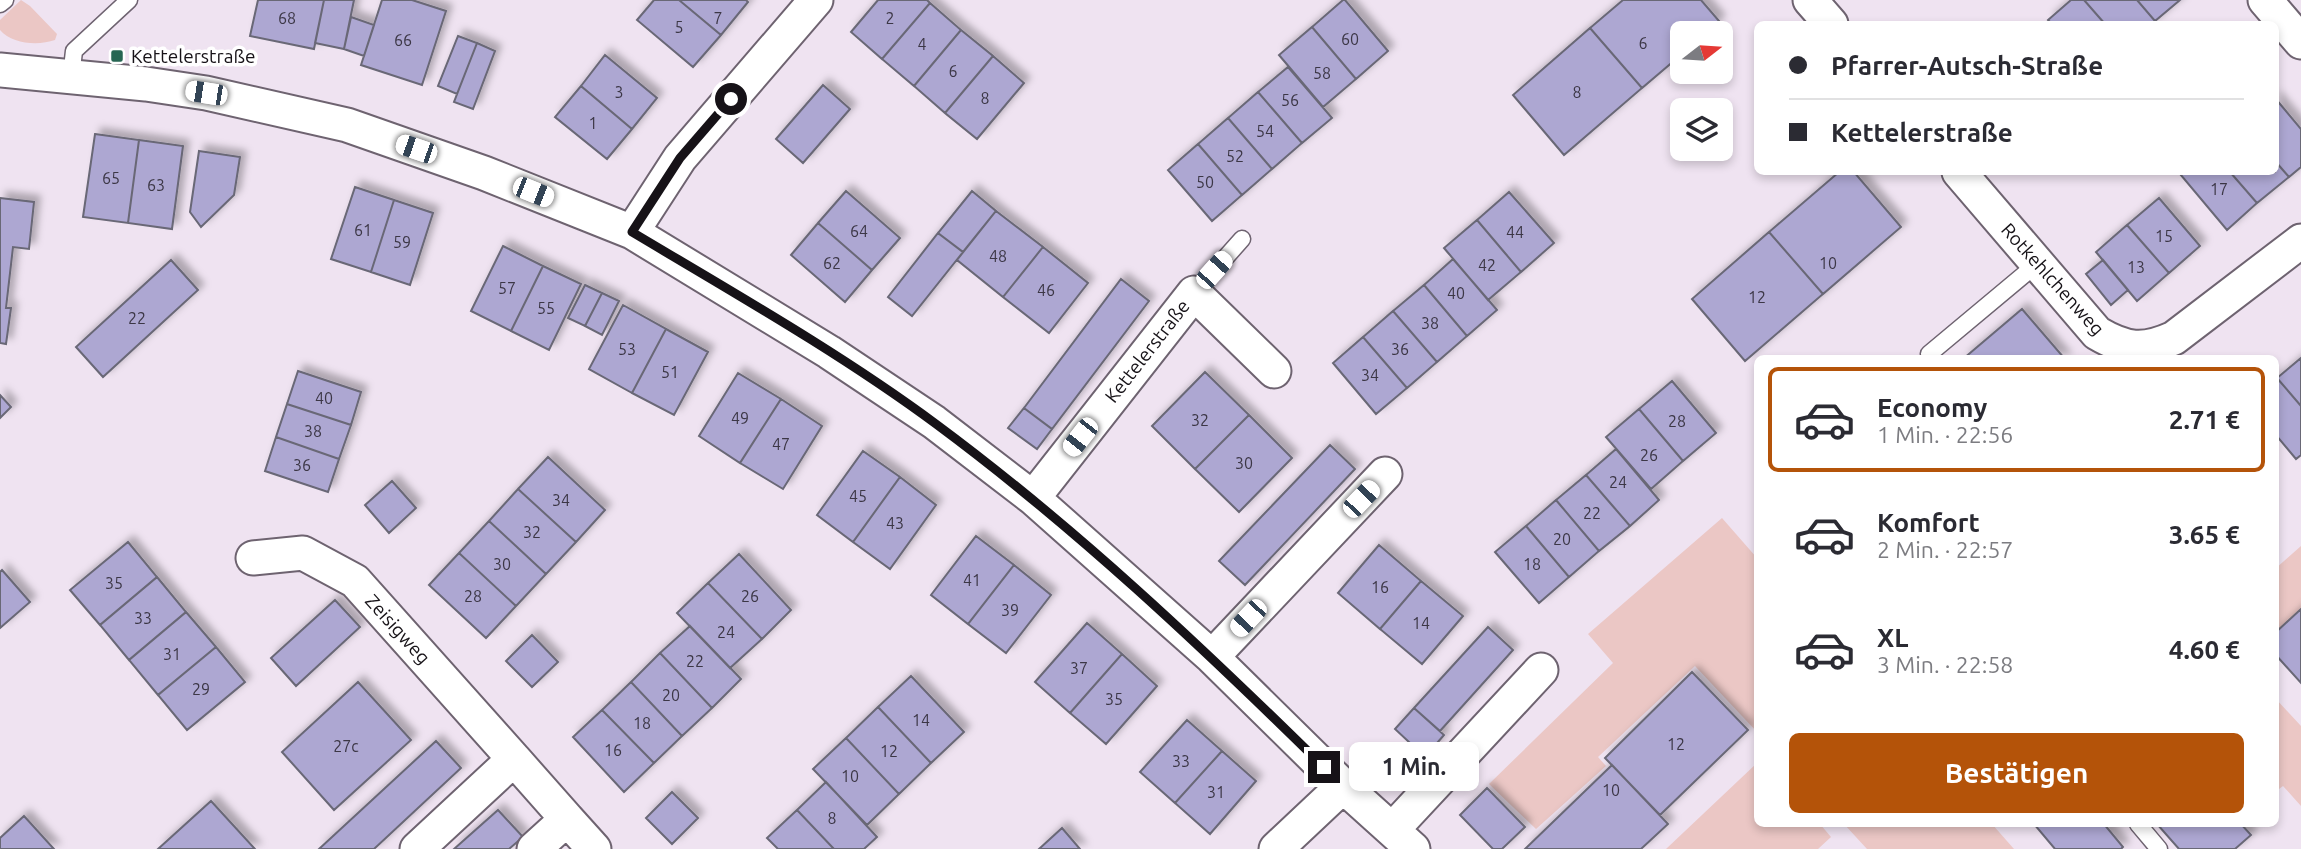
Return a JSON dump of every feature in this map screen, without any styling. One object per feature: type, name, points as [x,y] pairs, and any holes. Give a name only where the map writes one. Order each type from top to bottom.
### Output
[{"type":"street","points":[[632,232],[680,158],[816,0]]},
{"type":"street","points":[[1810,0],[1828,21]]},
{"type":"street","points":[[2265,0],[2301,42]]},
{"type":"street","points":[[0,71],[146,84],[206,93],[348,125],[484,173],[632,232],[830,352],[934,422],[1033,498],[1212,657],[1343,786],[1403,839],[1541,670]]},
{"type":"street","name":"Rotkehlchenweg","points":[[1962,175],[2116,352],[2157,345],[2174,338],[2301,241]]},
{"type":"street","name":"Kettelerstraße","points":[[1033,498],[1194,293],[1274,371]]},
{"type":"street","points":[[1212,657],[1385,474]]},
{"type":"street","name":"Zeisigweg","points":[[253,558],[303,553],[355,581],[594,849]]},
{"type":"street","points":[[417,849],[514,759]]},
{"type":"street","points":[[1276,849],[1343,786]]},
{"type":"street","points":[[534,849],[567,819]]},
{"type":"lane","points":[[0,5],[5,0]]},
{"type":"lane","points":[[71,77],[74,51],[129,0]]},
{"type":"lane","points":[[1194,293],[1242,239]]},
{"type":"lane","points":[[1929,354],[2038,263]]},
{"type":"lane","points":[[2141,827],[2159,849]]},
{"type":"shaded area","points":[[21,0],[57,34],[55,40],[26,43],[5,35],[0,30],[0,20]]},
{"type":"shaded area","points":[[1722,518],[1754,555],[1754,729],[1695,666],[1598,757],[1606,766],[1536,829],[1489,784],[1613,663],[1588,634]]},
{"type":"shaded area","points":[[2301,546],[2301,609],[2279,629],[2279,565]]},
{"type":"shaded area","points":[[2279,702],[2301,726],[2301,806],[2283,786],[2279,789]]},
{"type":"shaded area","points":[[1754,766],[1754,827],[1823,827],[1831,837],[1818,849],[1666,849]]},
{"type":"shaded area","points":[[1847,827],[1995,827],[2014,849],[1867,849]]},
{"type":"building","points":[[258,0],[324,0],[314,49],[250,36]]},
{"type":"building","points":[[324,0],[354,0],[344,49],[315,43]]},
{"type":"building","points":[[382,0],[412,0],[446,11],[422,85],[361,65]]},
{"type":"building","points":[[654,0],[679,0],[721,35],[693,67],[637,20]]},
{"type":"building","points":[[679,0],[746,0],[748,2],[721,35]]},
{"type":"building","points":[[878,0],[927,0],[930,3],[882,59],[851,32]]},
{"type":"building","points":[[1343,0],[1388,51],[1356,79],[1312,27]]},
{"type":"building","points":[[1623,0],[1701,0],[1719,21],[1670,21],[1670,64],[1642,88],[1590,28]]},
{"type":"building","points":[[2071,0],[2084,0],[2102,21],[2049,21]]},
{"type":"building","points":[[2084,0],[2137,0],[2155,21],[2102,21]]},
{"type":"building","points":[[2137,0],[2180,0],[2155,21]]},
{"type":"building","points":[[930,3],[961,30],[914,86],[882,59]]},
{"type":"building","points":[[351,17],[374,25],[364,56],[344,49]]},
{"type":"building","points":[[1312,27],[1356,79],[1323,107],[1279,55]]},
{"type":"building","points":[[1590,28],[1642,88],[1564,155],[1513,95]]},
{"type":"building","points":[[961,30],[993,56],[945,113],[914,86]]},
{"type":"building","points":[[458,36],[477,43],[457,94],[438,86]]},
{"type":"building","points":[[477,43],[495,51],[473,109],[454,102]]},
{"type":"building","points":[[605,55],[657,98],[632,129],[581,86]]},
{"type":"building","points":[[993,56],[1024,83],[977,139],[945,113]]},
{"type":"building","points":[[1288,67],[1332,118],[1302,143],[1258,92]]},
{"type":"building","points":[[823,85],[850,109],[803,163],[776,139]]},
{"type":"building","points":[[581,86],[632,129],[607,159],[555,117]]},
{"type":"building","points":[[1258,92],[1302,143],[1272,169],[1228,118]]},
{"type":"building","points":[[2279,103],[2301,129],[2301,167],[2289,177],[2279,166]]},
{"type":"building","points":[[1228,118],[1272,169],[1242,195],[1198,144]]},
{"type":"building","points":[[95,134],[139,140],[128,223],[83,217]]},
{"type":"building","points":[[139,140],[183,146],[172,229],[128,223]]},
{"type":"building","points":[[1198,144],[1242,195],[1212,221],[1168,170]]},
{"type":"building","points":[[199,151],[240,157],[234,195],[201,227],[190,212]]},
{"type":"building","points":[[2279,166],[2289,177],[2257,203],[2233,175],[2279,175]]},
{"type":"building","points":[[1836,175],[1857,175],[1901,227],[1823,294],[1769,232]]},
{"type":"building","points":[[2181,175],[2233,175],[2257,203],[2227,230]]},
{"type":"building","points":[[355,187],[394,200],[371,272],[331,259]]},
{"type":"building","points":[[846,191],[900,238],[872,270],[818,223]]},
{"type":"building","points":[[972,191],[996,211],[963,252],[938,233]]},
{"type":"building","points":[[1509,192],[1554,243],[1521,272],[1477,220]]},
{"type":"building","points":[[0,198],[34,202],[29,249],[13,247],[6,308],[11,308],[6,344],[0,343]]},
{"type":"building","points":[[2159,198],[2200,246],[2169,273],[2127,225]]},
{"type":"building","points":[[394,200],[433,213],[410,285],[371,272]]},
{"type":"building","points":[[996,211],[1043,247],[1003,297],[957,260]]},
{"type":"building","points":[[1477,220],[1521,272],[1488,300],[1444,248]]},
{"type":"building","points":[[818,223],[872,270],[845,302],[791,255]]},
{"type":"building","points":[[2127,225],[2169,273],[2137,301],[2096,252]]},
{"type":"building","points":[[1769,232],[1823,294],[1745,361],[1692,299]]},
{"type":"building","points":[[938,233],[963,252],[912,316],[888,297]]},
{"type":"building","points":[[503,246],[543,266],[511,331],[471,311]]},
{"type":"building","points":[[1043,247],[1088,283],[1049,333],[1003,297]]},
{"type":"building","points":[[1453,259],[1497,310],[1467,336],[1424,285]]},
{"type":"building","points":[[171,260],[198,290],[103,377],[76,347]]},
{"type":"building","points":[[2103,260],[2128,290],[2111,305],[2086,274]]},
{"type":"building","points":[[543,266],[581,284],[549,350],[511,331]]},
{"type":"building","points":[[1121,279],[1149,301],[1052,429],[1024,408]]},
{"type":"building","points":[[585,285],[602,293],[585,326],[568,318]]},
{"type":"building","points":[[1424,285],[1467,336],[1437,362],[1393,311]]},
{"type":"building","points":[[602,293],[619,301],[602,335],[585,326]]},
{"type":"building","points":[[623,305],[666,329],[632,393],[589,369]]},
{"type":"building","points":[[2022,309],[2062,355],[1968,355]]},
{"type":"building","points":[[1393,311],[1437,362],[1407,388],[1363,337]]},
{"type":"building","points":[[666,329],[708,352],[674,415],[632,393]]},
{"type":"building","points":[[1363,337],[1407,388],[1376,414],[1333,363]]},
{"type":"building","points":[[2301,358],[2301,406],[2279,380],[2279,376]]},
{"type":"building","points":[[298,371],[361,392],[351,425],[287,404]]},
{"type":"building","points":[[1205,372],[1249,415],[1195,469],[1152,426]]},
{"type":"building","points":[[738,373],[781,399],[740,463],[699,436]]},
{"type":"building","points":[[2279,380],[2301,406],[2301,455],[2296,459],[2279,439]]},
{"type":"building","points":[[1672,381],[1716,433],[1683,461],[1639,409]]},
{"type":"building","points":[[0,395],[11,407],[0,418]]},
{"type":"building","points":[[781,399],[822,426],[783,489],[740,463]]},
{"type":"building","points":[[287,404],[351,425],[339,459],[276,437]]},
{"type":"building","points":[[1024,408],[1052,429],[1037,449],[1008,428]]},
{"type":"building","points":[[1639,409],[1683,461],[1651,489],[1606,437]]},
{"type":"building","points":[[1249,415],[1292,458],[1239,512],[1195,469]]},
{"type":"building","points":[[276,437],[339,459],[328,492],[265,471]]},
{"type":"building","points":[[1330,445],[1355,469],[1245,585],[1219,561]]},
{"type":"building","points":[[1616,449],[1659,500],[1630,526],[1586,475]]},
{"type":"building","points":[[863,451],[900,477],[853,542],[817,515]]},
{"type":"building","points":[[548,457],[605,510],[576,542],[518,489]]},
{"type":"building","points":[[1586,475],[1630,526],[1599,551],[1556,500]]},
{"type":"building","points":[[900,477],[936,505],[890,569],[853,542]]},
{"type":"building","points":[[392,481],[416,508],[389,533],[365,505]]},
{"type":"building","points":[[518,489],[576,542],[546,574],[489,521]]},
{"type":"building","points":[[1556,500],[1599,551],[1569,577],[1526,526]]},
{"type":"building","points":[[489,521],[546,574],[516,606],[459,553]]},
{"type":"building","points":[[1526,526],[1569,577],[1539,603],[1495,552]]},
{"type":"building","points":[[976,536],[1014,565],[968,624],[931,595]]},
{"type":"building","points":[[128,542],[157,577],[100,625],[70,590]]},
{"type":"building","points":[[1379,545],[1421,581],[1380,629],[1338,593]]},
{"type":"building","points":[[459,553],[516,606],[486,638],[429,585]]},
{"type":"building","points":[[739,554],[791,610],[762,639],[708,583]]},
{"type":"building","points":[[1014,565],[1051,595],[1006,653],[968,624]]},
{"type":"building","points":[[2,570],[30,602],[0,628],[0,572]]},
{"type":"building","points":[[157,577],[186,612],[129,660],[100,625]]},
{"type":"building","points":[[1421,581],[1463,616],[1422,664],[1380,629]]},
{"type":"building","points":[[708,583],[762,639],[730,668],[677,613]]},
{"type":"building","points":[[335,600],[360,627],[296,686],[271,658]]},
{"type":"building","points":[[2301,609],[2301,683],[2279,658],[2279,629]]},
{"type":"building","points":[[186,612],[216,647],[158,695],[129,660]]},
{"type":"building","points":[[1087,623],[1122,654],[1070,713],[1035,682]]},
{"type":"building","points":[[690,626],[741,679],[712,708],[660,653]]},
{"type":"building","points":[[1488,627],[1513,650],[1440,731],[1414,708]]},
{"type":"building","points":[[532,635],[558,662],[532,687],[506,661]]},
{"type":"building","points":[[216,647],[245,682],[187,730],[158,695]]},
{"type":"building","points":[[660,653],[712,708],[682,736],[631,682]]},
{"type":"building","points":[[1122,654],[1157,686],[1106,744],[1070,713]]},
{"type":"building","points":[[1692,672],[1748,730],[1660,815],[1605,758]]},
{"type":"building","points":[[911,676],[964,732],[931,763],[878,707]]},
{"type":"building","points":[[358,682],[411,740],[334,810],[282,752]]},
{"type":"building","points":[[631,682],[682,736],[654,763],[602,710]]},
{"type":"building","points":[[878,707],[931,763],[899,794],[846,738]]},
{"type":"building","points":[[1414,708],[1444,735],[1425,757],[1395,729]]},
{"type":"building","points":[[602,710],[654,763],[624,792],[573,737]]},
{"type":"building","points":[[1187,720],[1222,751],[1175,803],[1140,772]]},
{"type":"building","points":[[846,738],[899,794],[867,825],[813,769]]},
{"type":"building","points":[[436,741],[461,768],[374,849],[319,849]]},
{"type":"building","points":[[1222,751],[1256,781],[1210,834],[1175,803]]},
{"type":"building","points":[[1612,765],[1668,824],[1641,849],[1525,849]]},
{"type":"building","points":[[826,782],[877,837],[864,849],[834,849],[797,810]]},
{"type":"building","points":[[1487,788],[1525,827],[1502,849],[1493,849],[1460,815]]},
{"type":"building","points":[[672,792],[698,818],[672,844],[646,818]]},
{"type":"building","points":[[211,801],[255,849],[158,849]]},
{"type":"building","points":[[498,810],[523,837],[509,849],[454,849]]},
{"type":"building","points":[[797,810],[834,849],[778,849],[767,838]]},
{"type":"building","points":[[24,816],[54,849],[0,849],[0,838]]},
{"type":"building","points":[[2037,827],[2106,827],[2123,847],[2121,849],[2055,849]]},
{"type":"building","points":[[2160,827],[2244,827],[2251,835],[2235,849],[2179,849]]},
{"type":"building","points":[[1062,828],[1080,849],[1039,849]]},
{"type":"place","name":"Kettelerstraße","points":[[117,56]]},
{"type":"route","points":[[731,99],[680,158],[632,232],[830,352],[934,422],[1033,498],[1212,657],[1324,767]]}]
